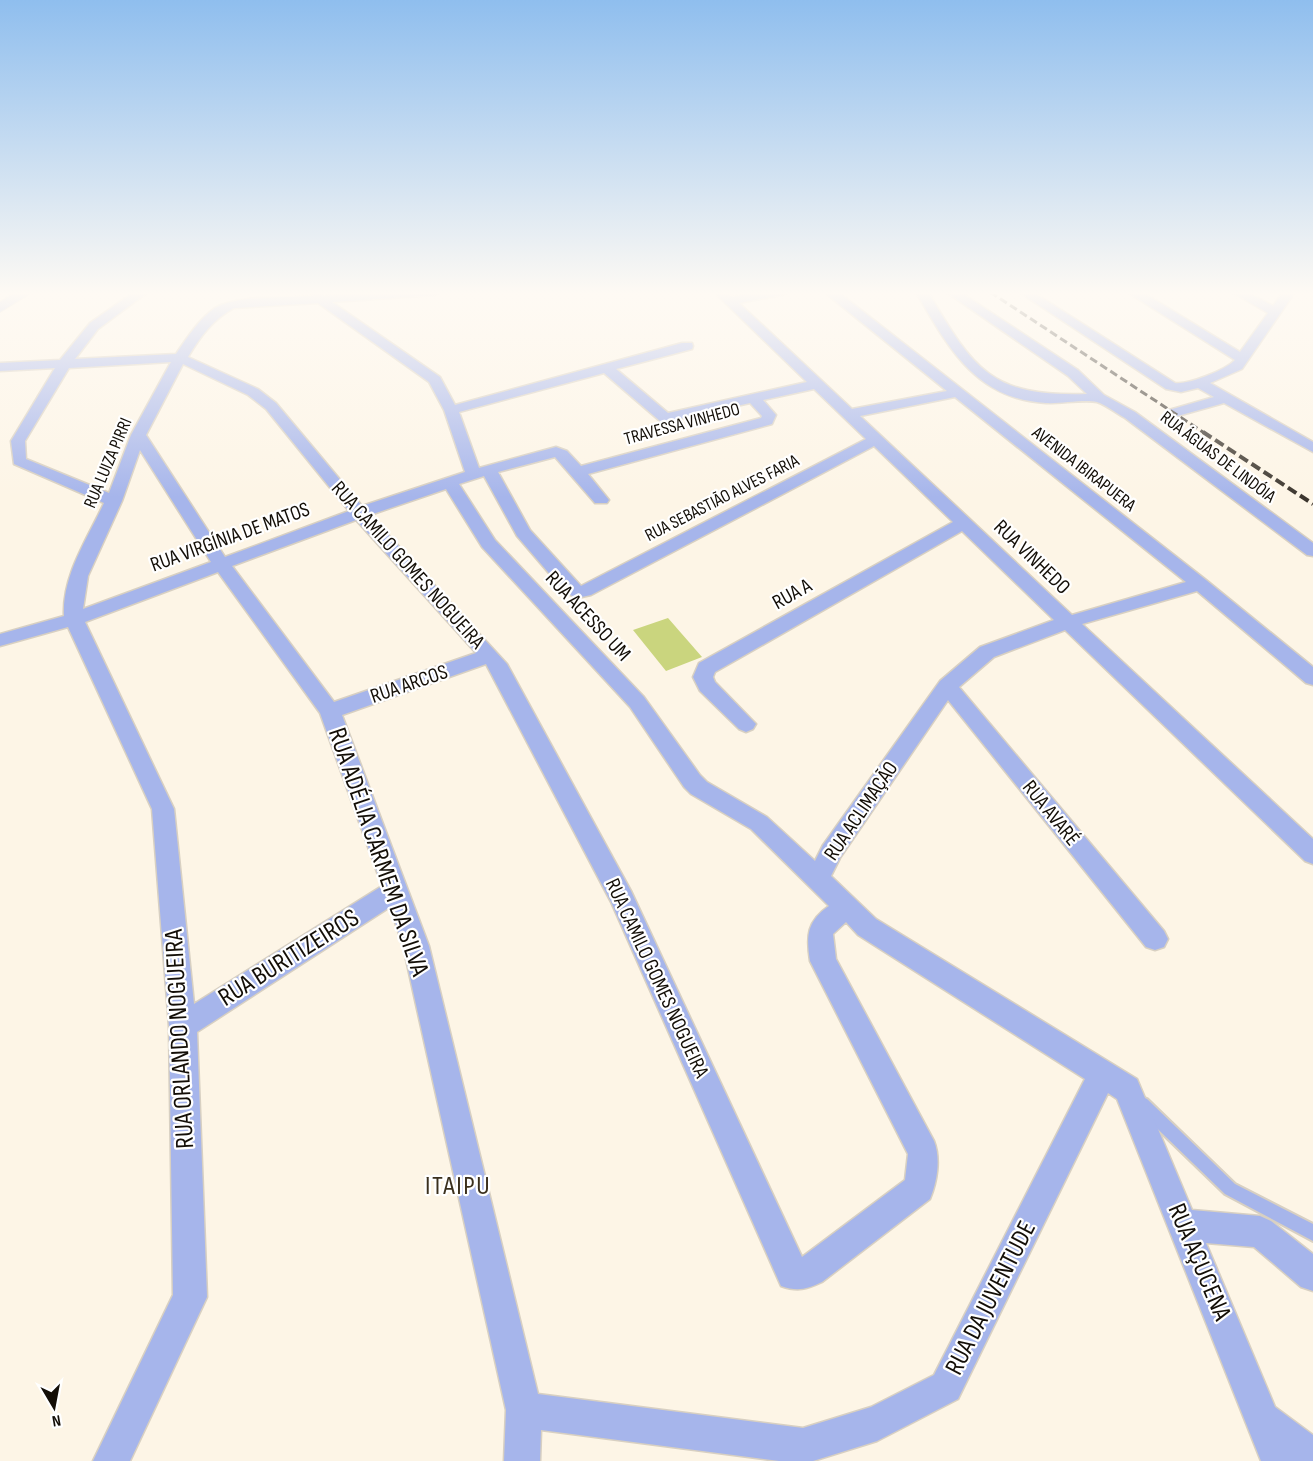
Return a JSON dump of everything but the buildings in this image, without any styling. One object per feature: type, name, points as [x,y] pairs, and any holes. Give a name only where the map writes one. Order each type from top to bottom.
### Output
[{"type":"street","points":[[67,360],[18,441],[19,460],[114,501]]},
{"type":"street","points":[[0,367],[130,360]]},
{"type":"street","name":"RUA LUIZA PIRRI","points":[[74,619],[72,605],[75,587],[114,501],[138,435],[179,360]]},
{"type":"street","name":"RUA CAMILO GOMES NOGUEIRA","points":[[185,360],[254,392],[271,406],[359,513],[497,664],[622,897],[793,1274],[811,1271],[919,1188],[923,1152],[823,962],[819,938],[823,924],[847,908]]},
{"type":"street","points":[[407,360],[435,380],[482,472],[556,452],[561,454],[578,472],[601,500]]},
{"type":"street","points":[[451,410],[635,360]]},
{"type":"street","name":"RUA VINHEDO","points":[[793,360],[1313,854]]},
{"type":"street","name":"AVENIDA IBIRAPUERA","points":[[915,360],[1200,584],[1313,678]]},
{"type":"street","points":[[965,360],[989,381],[1009,391],[1039,398],[1099,398]]},
{"type":"street","name":"RUA ÁGUAS DE LINDÓIA","points":[[1054,360],[1073,373],[1099,398],[1130,416],[1313,551]]},
{"type":"street","points":[[1132,360],[1172,386],[1181,388],[1200,383],[1238,366],[1241,360]]},
{"type":"street","points":[[607,368],[662,418],[818,384]]},
{"type":"street","points":[[1200,383],[1313,448]]},
{"type":"street","points":[[850,414],[956,393]]},
{"type":"street","points":[[1173,413],[1226,398]]},
{"type":"street","name":"TRAVESSA VINHEDO","points":[[578,472],[767,422],[769,415],[754,399]]},
{"type":"street","name":"RUA ADÉLIA CARMEM DA SILVA","points":[[138,435],[222,565],[330,711],[416,946],[524,1410],[522,1461]]},
{"type":"street","name":"RUA SEBASTIÃO ALVES FARIA","points":[[482,472],[523,532],[577,592],[585,591],[876,440]]},
{"type":"street","name":"RUA VIRGÍNIA DE MATOS","points":[[0,640],[74,619],[359,513],[482,472]]},
{"type":"street","name":"RUA ACESSO UM","points":[[450,482],[488,543],[637,702],[692,781],[759,823],[818,879]]},
{"type":"street","name":"RUA A","points":[[746,724],[707,686],[703,676],[706,668],[964,523]]},
{"type":"street","name":"RUA ACLIMAÇÃO","points":[[1115,1082],[867,927],[818,879],[831,852],[947,686],[987,652],[1068,622],[1200,584]]},
{"type":"street","name":"RUA ORLANDO NOGUEIRA","points":[[74,619],[163,809],[183,1026],[190,1297],[111,1461]]},
{"type":"street","name":"RUA ARCOS","points":[[330,711],[488,656]]},
{"type":"street","name":"RUA AVARÉ","points":[[947,686],[1155,939]]},
{"type":"street","name":"RUA BURITIZEIROS","points":[[183,1026],[395,891]]},
{"type":"street","name":"RUA DA JUVENTUDE","points":[[524,1410],[802,1446],[878,1423],[946,1387],[1115,1082]]},
{"type":"street","name":"RUA AÇUCENA","points":[[1115,1082],[1183,1225],[1265,1421],[1279,1461]]},
{"type":"street","points":[[1183,1225],[1260,1232],[1313,1275]]},
{"type":"street","points":[[1265,1421],[1313,1457]]},
{"type":"lane","points":[[1115,1082],[1230,1189],[1313,1233]]},
{"type":"green space","points":[[668,618],[702,657],[666,671],[633,630]]},
{"type":"railway","points":[[1094,360],[1206,434]]},
{"type":"railway","points":[[1203,432],[1313,504]]},
{"type":"district","name":"ITAIPU","points":[[458,1186]]}]
